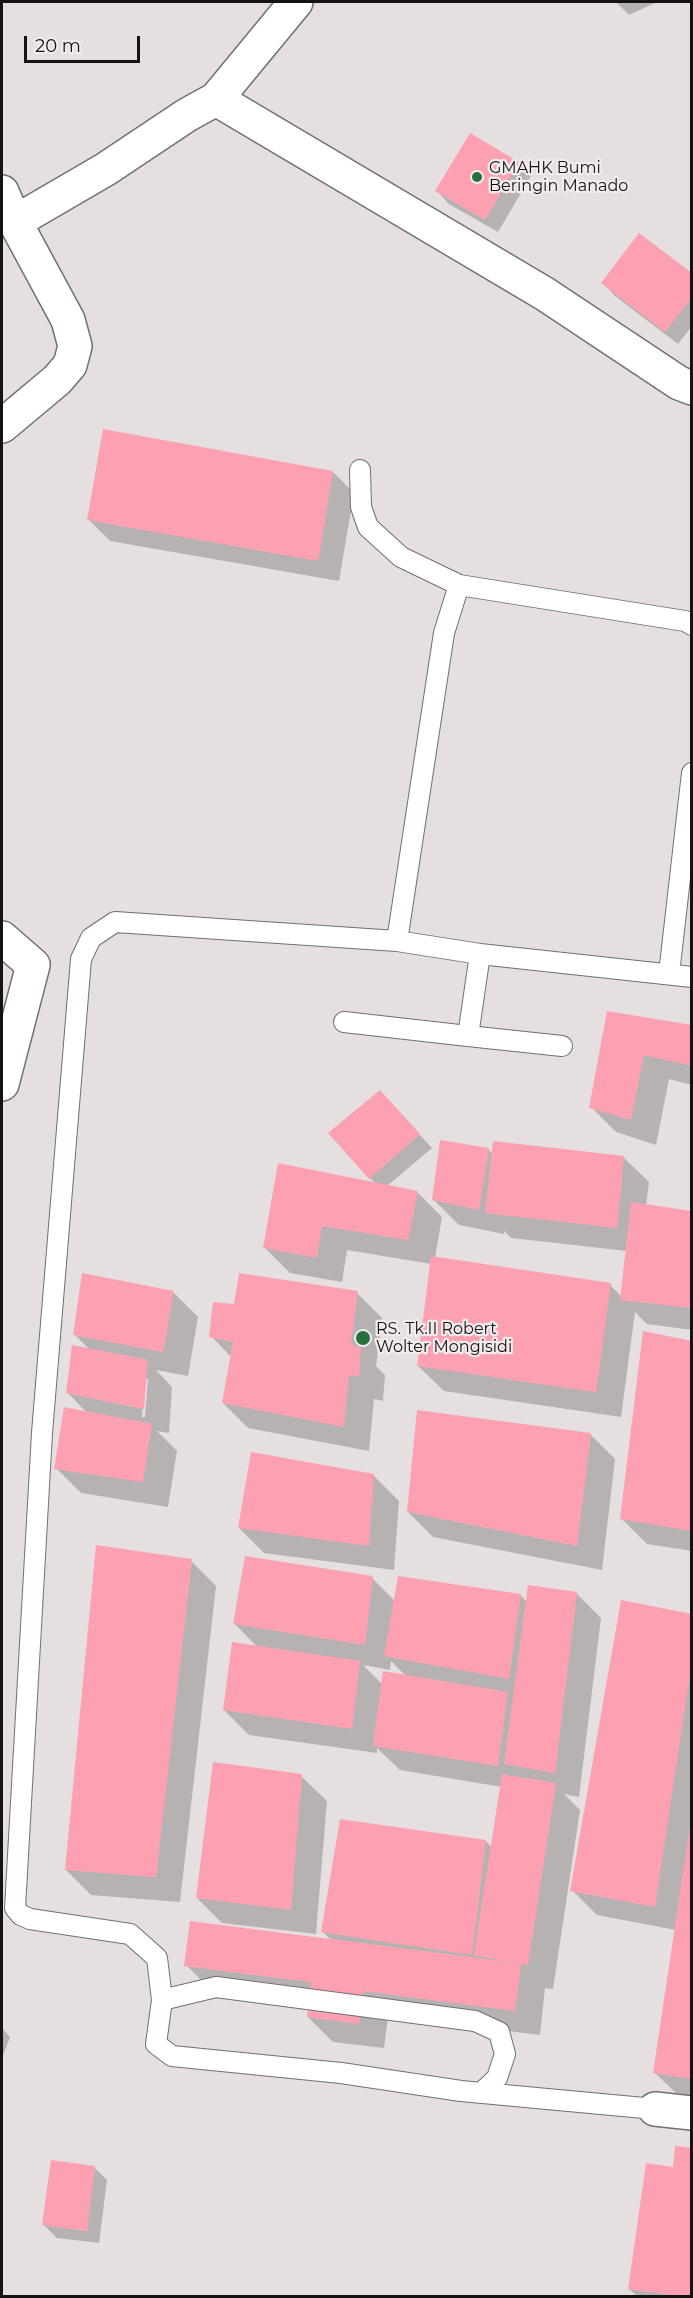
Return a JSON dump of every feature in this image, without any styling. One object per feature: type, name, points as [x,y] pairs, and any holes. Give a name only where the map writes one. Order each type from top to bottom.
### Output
[{"type":"street","points":[[15,222],[106,169],[187,115],[216,99],[296,2]]},
{"type":"street","points":[[216,99],[545,294],[679,383],[692,388]]},
{"type":"street","points":[[2,192],[15,222],[68,320],[75,346],[70,365],[57,380],[2,426]]},
{"type":"street","points":[[2,938],[33,965],[2,1084]]},
{"type":"street","points":[[655,2109],[692,2113]]},
{"type":"lane","points":[[360,470],[362,507],[368,527],[401,557],[459,585],[685,621],[692,625]]},
{"type":"lane","points":[[397,941],[444,633],[459,585]]},
{"type":"lane","points":[[669,974],[692,773]]},
{"type":"lane","points":[[655,2109],[460,2091],[341,2073],[172,2056],[156,2044],[162,2000],[157,1958],[130,1934],[30,1919],[21,1915],[15,1908],[42,1433],[81,959],[91,938],[115,922],[397,941],[480,954],[692,977]]},
{"type":"lane","points":[[468,1036],[480,954]]},
{"type":"lane","points":[[344,1022],[562,1046]]},
{"type":"lane","points":[[162,2000],[216,1987],[475,2020],[499,2032],[505,2054],[497,2078],[482,2092]]},
{"type":"building","name":"GMAHK Bumi Beringin Manado","points":[[470,133],[519,162],[485,220],[435,191]]},
{"type":"building","points":[[639,233],[692,273],[692,297],[665,332],[601,283]]},
{"type":"building","points":[[103,429],[333,471],[318,561],[87,520]]},
{"type":"building","points":[[607,1011],[692,1025],[692,1066],[644,1055],[631,1120],[589,1108]]},
{"type":"building","points":[[380,1090],[420,1134],[369,1179],[328,1133]]},
{"type":"building","points":[[440,1140],[489,1148],[479,1210],[432,1200]]},
{"type":"building","points":[[493,1141],[624,1156],[617,1228],[485,1213]]},
{"type":"building","points":[[278,1163],[418,1191],[408,1240],[322,1226],[317,1258],[263,1248]]},
{"type":"building","points":[[631,1202],[692,1211],[692,1308],[620,1300]]},
{"type":"building","points":[[431,1256],[611,1283],[596,1392],[417,1366]]},
{"type":"building","points":[[82,1273],[174,1291],[163,1352],[73,1335]]},
{"type":"building","points":[[239,1273],[358,1291],[351,1344],[361,1348],[359,1377],[349,1375],[344,1427],[222,1403],[233,1342],[209,1337],[213,1302],[234,1304]]},
{"type":"building","points":[[643,1331],[692,1341],[692,1531],[620,1519]]},
{"type":"building","points":[[72,1345],[148,1360],[144,1409],[66,1393]]},
{"type":"building","points":[[64,1407],[152,1424],[143,1482],[54,1469]]},
{"type":"building","points":[[417,1410],[591,1433],[577,1546],[407,1512]]},
{"type":"building","points":[[251,1452],[374,1474],[369,1546],[238,1528]]},
{"type":"building","points":[[96,1545],[192,1559],[156,1877],[65,1870]]},
{"type":"building","points":[[245,1556],[373,1576],[365,1645],[233,1624]]},
{"type":"building","points":[[398,1576],[521,1594],[509,1679],[384,1656]]},
{"type":"building","points":[[528,1585],[577,1592],[555,1773],[504,1764]]},
{"type":"building","points":[[621,1600],[692,1614],[692,1661],[655,1907],[570,1891]]},
{"type":"building","points":[[232,1642],[360,1661],[352,1729],[223,1710]]},
{"type":"building","points":[[383,1671],[508,1692],[498,1766],[373,1746]]},
{"type":"building","points":[[213,1762],[302,1774],[291,1910],[196,1898]]},
{"type":"building","points":[[502,1774],[556,1783],[528,1965],[521,1964],[515,2011],[363,1991],[359,2024],[307,2017],[311,1982],[184,1966],[190,1921],[509,1962],[474,1955]]},
{"type":"building","points":[[340,1819],[486,1840],[472,1955],[321,1932]]},
{"type":"building","points":[[690,1826],[692,1826],[692,2079],[653,2073]]},
{"type":"building","points":[[675,2146],[692,2148],[692,2296],[628,2289],[646,2163],[673,2167]]},
{"type":"building","points":[[51,2160],[95,2166],[87,2231],[42,2225]]},
{"type":"place","name":"GMAHK Bumi Beringin Manado","points":[[477,177]]},
{"type":"place","name":"RS. Tk.II Robert Wolter Mongisidi","points":[[363,1338]]}]
